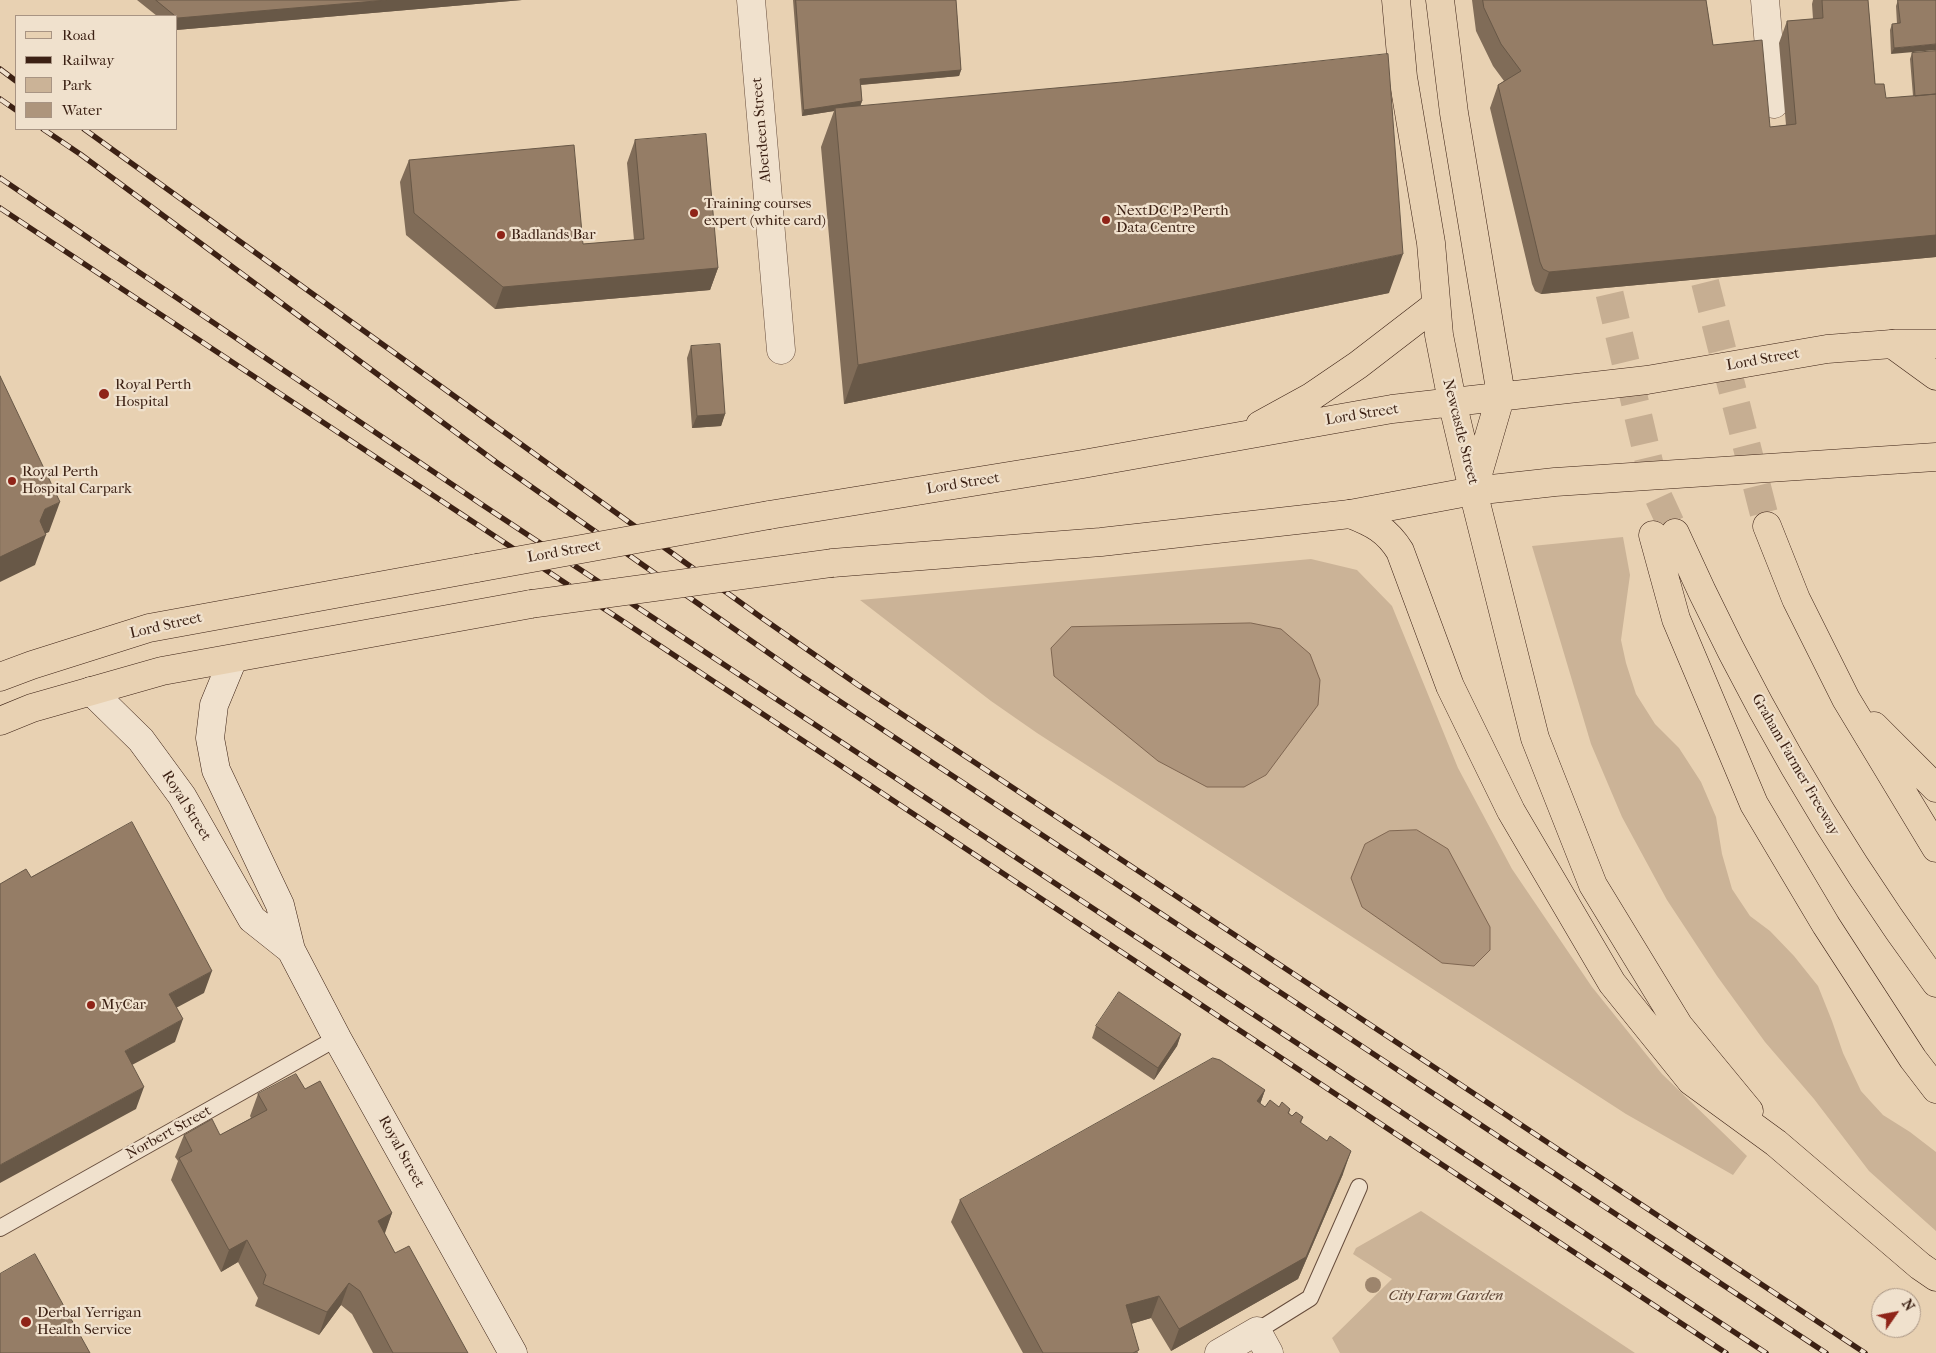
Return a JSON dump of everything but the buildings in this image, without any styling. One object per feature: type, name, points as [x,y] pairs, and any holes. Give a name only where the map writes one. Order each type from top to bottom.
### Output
[{"type":"main road","name":"Newcastle Street","points":[[1396,0],[1403,76],[1431,243],[1439,335],[1473,492]]},
{"type":"main road","name":"Newcastle Street","points":[[1440,0],[1454,114],[1501,395],[1473,492]]},
{"type":"main road","points":[[1241,435],[1311,397],[1358,365],[1436,306]]},
{"type":"main road","points":[[1892,344],[1936,327]]},
{"type":"main road","points":[[1892,344],[1936,376]]},
{"type":"main road","name":"Lord Street","points":[[0,677],[32,664],[149,628],[769,515],[1082,464],[1392,409],[1501,395],[1647,380],[1827,349],[1892,344],[1936,344]]},
{"type":"main road","points":[[0,721],[32,708],[162,671],[531,604],[832,563],[1101,542],[1350,514],[1473,492],[1555,482],[1936,456]]},
{"type":"main road","points":[[1473,492],[1535,738],[1593,885],[1679,1026],[1776,1143]]},
{"type":"main road","points":[[1350,514],[1379,528],[1391,537],[1400,551],[1450,686],[1511,811],[1612,983],[1691,1081],[1776,1143],[1920,1266],[1936,1277]]},
{"type":"main road","points":[[1767,526],[1796,599],[1846,699],[1936,848]]},
{"type":"main road","name":"Graham Farmer Freeway","points":[[1936,983],[1898,932],[1834,836],[1785,751],[1705,598],[1664,534],[1676,619],[1714,713],[1754,804],[1826,925],[1913,1059],[1936,1089]]},
{"type":"main road","points":[[1846,699],[1936,788]]},
{"type":"street","name":"Aberdeen Street","points":[[751,0],[781,350]]},
{"type":"street","points":[[1765,0],[1774,104]]},
{"type":"street","name":"Royal Street","points":[[233,659],[214,705],[210,738],[216,770],[280,905],[291,950],[337,1038],[513,1353]]},
{"type":"street","name":"Royal Street","points":[[91,691],[141,740],[182,796],[252,919],[291,950]]},
{"type":"street","points":[[1219,1353],[1263,1342]]},
{"type":"lane","name":"Norbert Street","points":[[0,1228],[337,1038]]},
{"type":"lane","points":[[1263,1342],[1310,1298],[1359,1188]]},
{"type":"green space","points":[[1623,537],[1630,575],[1621,640],[1636,694],[1655,724],[1679,748],[1701,782],[1716,817],[1722,854],[1732,889],[1750,916],[1770,931],[1794,956],[1818,986],[1843,1053],[1861,1091],[1883,1115],[1910,1132],[1936,1152],[1936,1231],[1869,1171],[1814,1099],[1765,1042],[1717,976],[1667,900],[1622,817],[1591,744],[1532,546]]},
{"type":"green space","points":[[1311,559],[1357,570],[1392,606],[1458,768],[1512,869],[1592,987],[1662,1074],[1747,1156],[1733,1175],[1626,1114],[1037,733],[991,701],[860,600]]},
{"type":"green space","name":"City Farm Garden","points":[[1421,1211],[1635,1353],[1340,1353],[1332,1338],[1392,1279],[1353,1254],[1356,1248]]},
{"type":"water","points":[[1251,623],[1281,629],[1310,654],[1320,680],[1318,705],[1266,775],[1244,787],[1207,787],[1158,761],[1054,676],[1051,648],[1071,627]]},
{"type":"water","points":[[1417,830],[1448,849],[1490,927],[1490,950],[1474,966],[1442,963],[1362,907],[1351,878],[1365,844],[1389,831]]},
{"type":"tunnel","points":[[1698,241],[1704,278],[1767,526]]},
{"type":"tunnel","points":[[1600,253],[1656,492],[1675,533]]},
{"type":"railway","points":[[0,69],[15,80]]},
{"type":"railway","points":[[0,99],[15,109]]},
{"type":"railway","points":[[44,130],[80,154],[496,462],[800,675],[1826,1353]]},
{"type":"railway","points":[[85,130],[762,618],[858,685],[1865,1353]]},
{"type":"railway","points":[[0,178],[481,504],[1766,1353]]},
{"type":"railway","points":[[0,208],[1726,1353]]},
{"type":"place","name":"Training courses expert (white card)","points":[[694,213]]},
{"type":"place","name":"NextDC P2 Perth Data Centre","points":[[1106,220]]},
{"type":"place","name":"Badlands Bar","points":[[501,235]]},
{"type":"place","name":"Royal Perth Hospital","points":[[104,394]]},
{"type":"place","name":"Royal Perth Hospital Carpark","points":[[12,481]]},
{"type":"place","name":"MyCar","points":[[91,1005]]},
{"type":"place","name":"Derbal Yerrigan Health Service","points":[[26,1322]]}]
